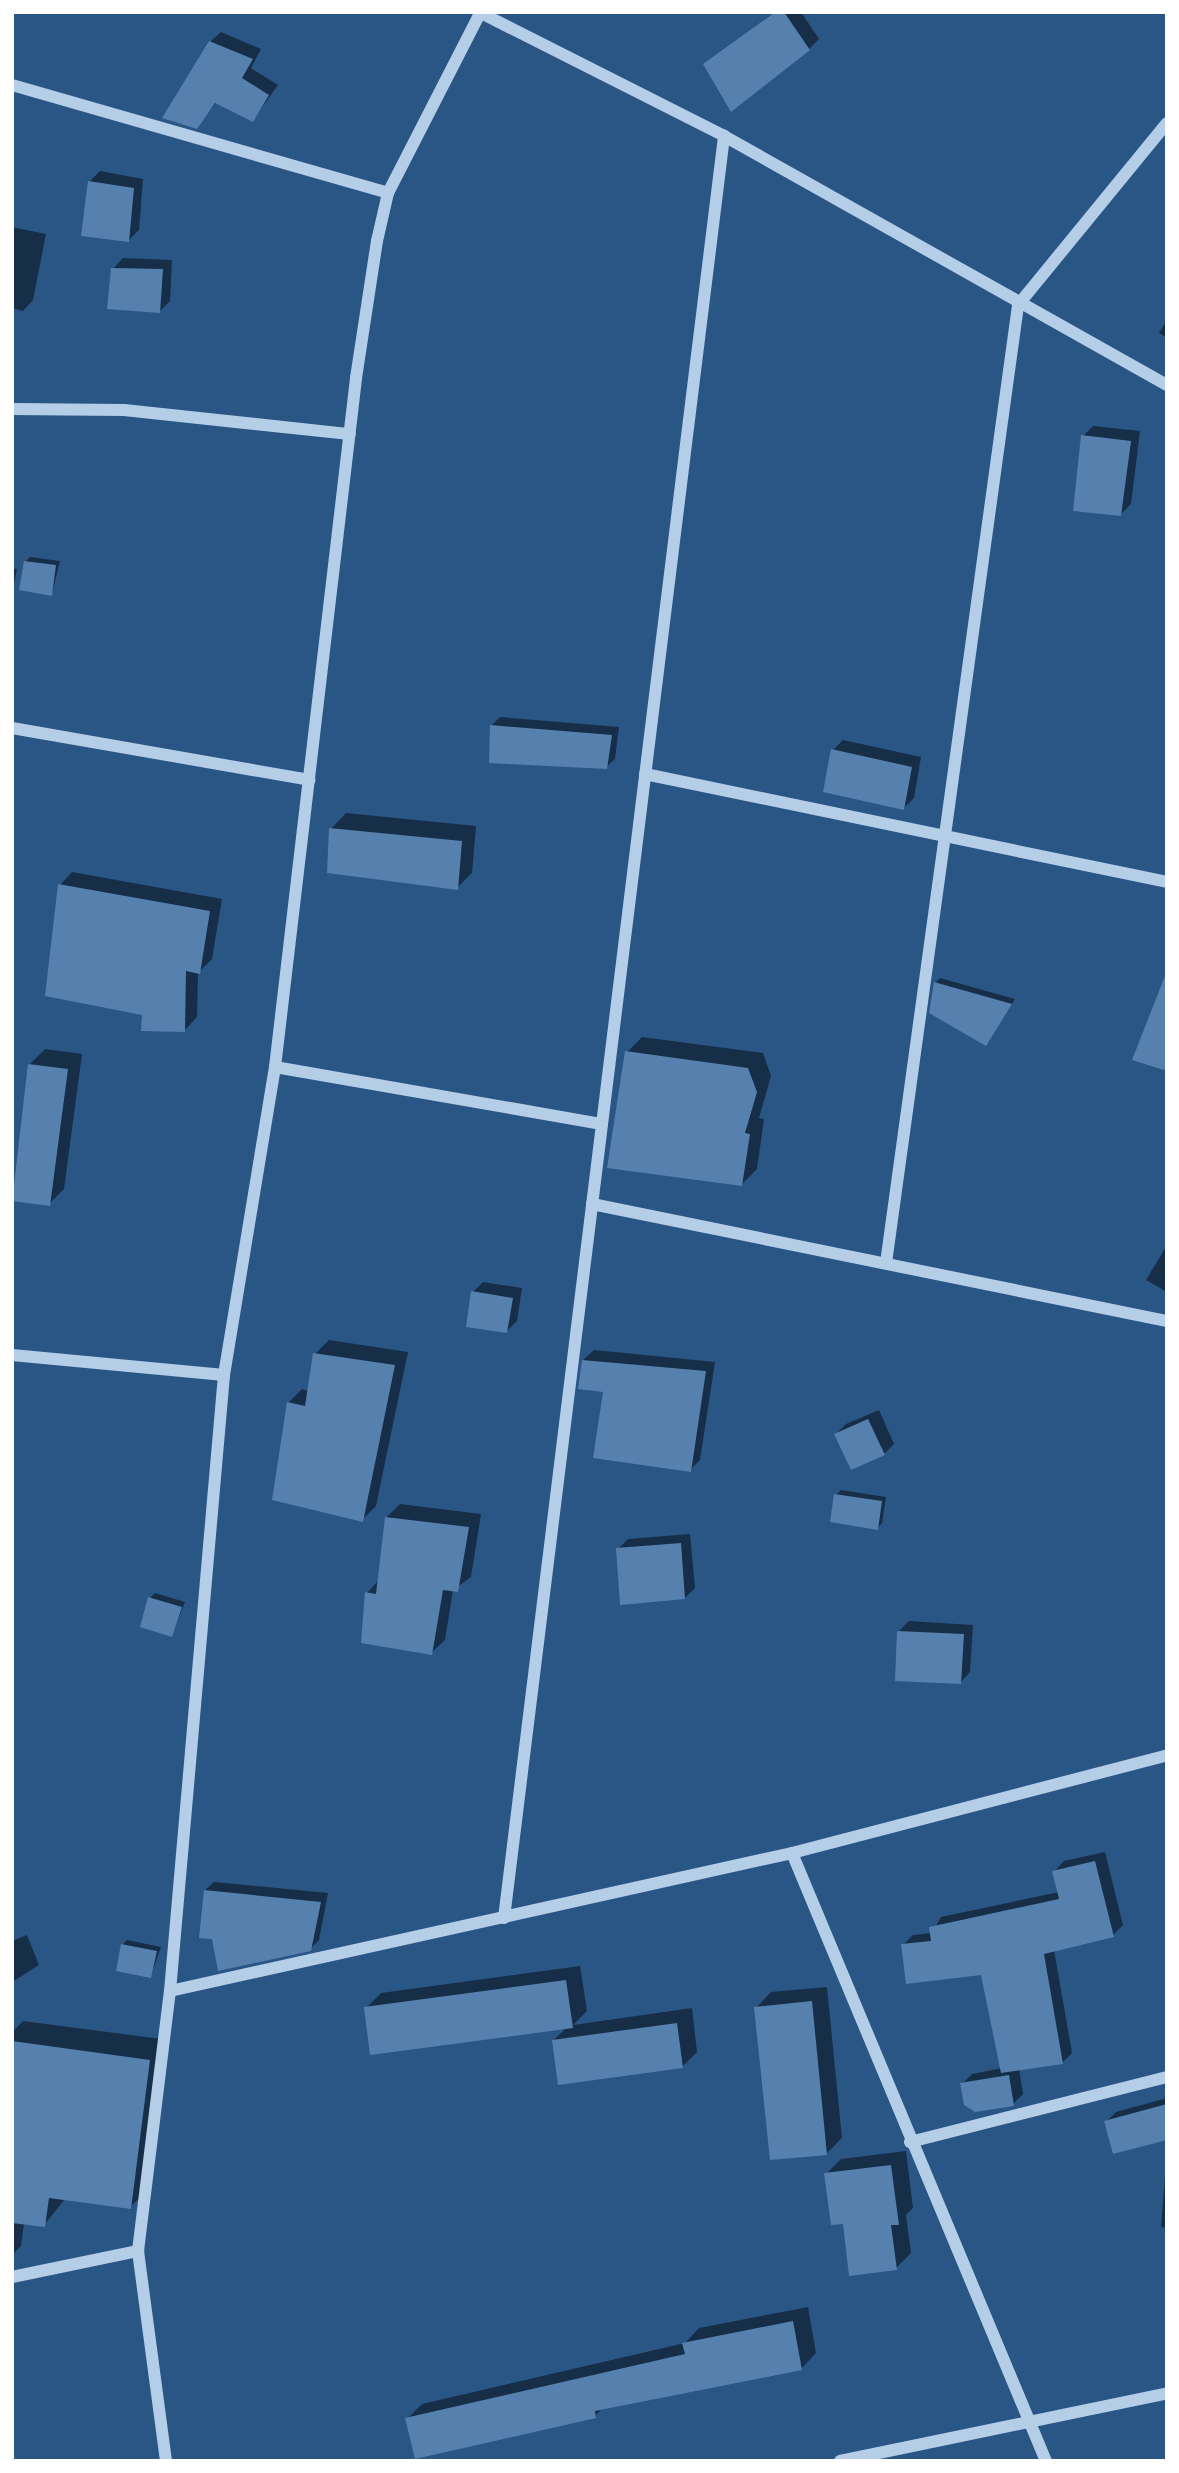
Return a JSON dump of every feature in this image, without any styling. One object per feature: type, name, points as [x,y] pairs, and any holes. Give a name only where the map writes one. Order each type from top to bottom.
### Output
[{"type":"street","points":[[166,2461],[138,2251],[170,1992],[224,1375],[275,1067],[350,434],[377,241],[388,193],[482,13],[724,136],[1018,305],[1167,386]]},
{"type":"street","points":[[12,85],[388,193]]},
{"type":"street","points":[[886,1263],[1018,305],[1167,123]]},
{"type":"street","points":[[504,1918],[724,136]]},
{"type":"street","points":[[12,409],[124,410],[350,434]]},
{"type":"street","points":[[12,728],[309,780]]},
{"type":"street","points":[[645,774],[1167,882]]},
{"type":"street","points":[[275,1067],[602,1124]]},
{"type":"street","points":[[592,1204],[1167,1321]]},
{"type":"street","points":[[12,1355],[224,1375]]},
{"type":"street","points":[[170,1992],[792,1853],[1167,1755]]},
{"type":"street","points":[[792,1853],[910,2142],[1027,2422],[1046,2461]]},
{"type":"street","points":[[910,2142],[1167,2077]]},
{"type":"street","points":[[12,2277],[138,2251]]},
{"type":"street","points":[[840,2461],[1167,2393]]},
{"type":"building","points":[[775,12],[784,12],[810,50],[731,112],[703,64]]},
{"type":"building","points":[[209,41],[253,59],[242,78],[269,95],[253,122],[215,103],[197,129],[162,118]]},
{"type":"building","points":[[88,181],[134,188],[129,242],[81,236]]},
{"type":"building","points":[[111,268],[163,269],[160,313],[107,309]]},
{"type":"building","points":[[1081,435],[1131,441],[1121,516],[1073,511]]},
{"type":"building","points":[[24,561],[56,565],[52,596],[19,590]]},
{"type":"building","points":[[490,725],[612,735],[607,769],[489,763]]},
{"type":"building","points":[[831,749],[912,767],[904,810],[823,792]]},
{"type":"building","points":[[329,828],[462,841],[458,890],[327,873]]},
{"type":"building","points":[[58,884],[210,911],[200,974],[186,971],[185,1032],[141,1031],[142,1015],[45,996]]},
{"type":"building","points":[[1167,976],[1167,1071],[1132,1060]]},
{"type":"building","points":[[934,982],[1012,1004],[986,1046],[929,1013]]},
{"type":"building","points":[[625,1051],[748,1068],[757,1092],[745,1133],[750,1134],[742,1186],[607,1168]]},
{"type":"building","points":[[28,1064],[68,1069],[50,1206],[12,1201]]},
{"type":"building","points":[[471,1291],[513,1298],[507,1333],[466,1327]]},
{"type":"building","points":[[313,1353],[395,1365],[363,1522],[272,1500],[287,1402],[305,1406]]},
{"type":"building","points":[[582,1360],[706,1371],[691,1472],[593,1458],[603,1392],[578,1389]]},
{"type":"building","points":[[868,1419],[885,1455],[851,1470],[834,1434]]},
{"type":"building","points":[[834,1494],[882,1501],[878,1530],[830,1522]]},
{"type":"building","points":[[385,1517],[469,1527],[458,1592],[443,1590],[432,1655],[361,1643],[365,1592],[376,1594]]},
{"type":"building","points":[[681,1543],[685,1599],[620,1605],[616,1548]]},
{"type":"building","points":[[148,1597],[182,1607],[172,1637],[140,1627]]},
{"type":"building","points":[[897,1631],[964,1634],[961,1684],[895,1681]]},
{"type":"building","points":[[1095,1861],[1114,1937],[1044,1954],[1063,2064],[1001,2073],[981,1975],[906,1984],[901,1944],[931,1941],[929,1927],[1059,1899],[1052,1871]]},
{"type":"building","points":[[204,1890],[321,1902],[311,1951],[218,1971],[212,1939],[199,1938]]},
{"type":"building","points":[[121,1944],[157,1951],[151,1978],[116,1971]]},
{"type":"building","points":[[566,1980],[573,2028],[370,2055],[364,2007]]},
{"type":"building","points":[[812,2001],[827,2155],[770,2160],[754,2007]]},
{"type":"building","points":[[677,2023],[683,2068],[558,2085],[552,2040]]},
{"type":"building","points":[[12,2041],[150,2060],[131,2209],[49,2198],[45,2227],[12,2223]]},
{"type":"building","points":[[1009,2075],[1014,2106],[975,2112],[964,2105],[960,2083]]},
{"type":"building","points":[[1167,2104],[1167,2140],[1113,2154],[1104,2121]]},
{"type":"building","points":[[891,2165],[899,2225],[891,2225],[897,2270],[849,2276],[843,2224],[831,2225],[824,2173]]},
{"type":"building","points":[[793,2321],[802,2370],[595,2411],[596,2418],[415,2459],[405,2418],[685,2354],[682,2343]]}]
